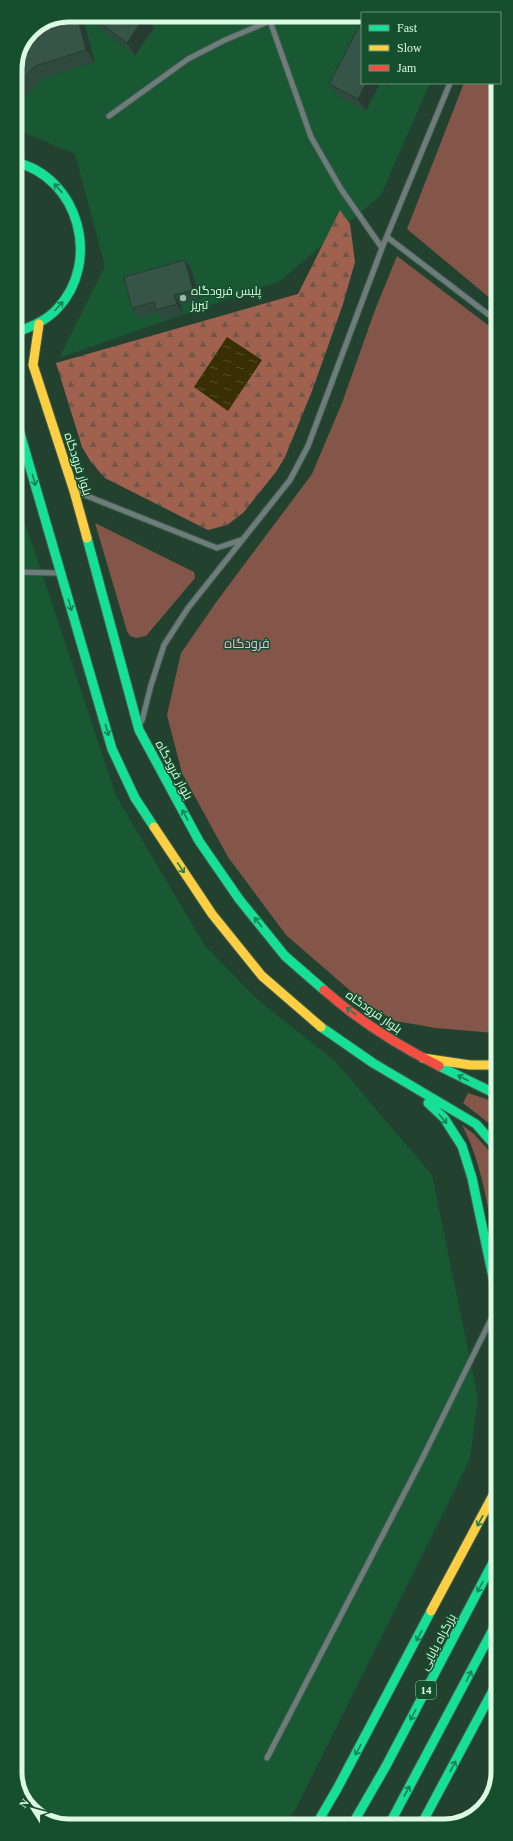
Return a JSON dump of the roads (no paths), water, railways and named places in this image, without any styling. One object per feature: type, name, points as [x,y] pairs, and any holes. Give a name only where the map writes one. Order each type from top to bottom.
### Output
[{"type":"main road","points":[[22,164],[49,178],[68,198],[80,225],[82,253],[76,281],[61,306],[39,324],[22,330]]},
{"type":"main road","name":"بلوار فرودگاه","points":[[39,324],[33,365],[74,491],[139,730],[199,841],[239,899],[285,956],[336,1001],[389,1038],[423,1058],[491,1092]]},
{"type":"main road","points":[[22,440],[112,749],[135,798],[212,914],[262,976],[315,1023],[373,1063],[476,1124],[491,1141]]},
{"type":"main road","points":[[423,1058],[470,1065],[491,1065]]},
{"type":"main road","points":[[405,1082],[444,1118],[462,1146],[472,1178],[491,1268]]},
{"type":"main road","points":[[320,1819],[337,1789],[491,1499]]},
{"type":"main road","name":"بزرگراه بابایی","points":[[355,1819],[386,1766],[491,1566]]},
{"type":"main road","points":[[392,1819],[491,1633]]},
{"type":"main road","points":[[424,1819],[491,1694]]},
{"type":"lane","points":[[109,116],[188,59],[225,40],[268,22]]},
{"type":"lane","points":[[270,22],[311,137],[341,189],[382,248]]},
{"type":"lane","points":[[139,730],[164,645],[188,608],[290,480],[308,446],[382,248],[450,84]]},
{"type":"lane","points":[[387,237],[491,316]]},
{"type":"lane","points":[[74,491],[217,548],[242,539]]},
{"type":"lane","points":[[22,572],[61,572]]},
{"type":"lane","points":[[267,1758],[420,1461],[491,1318]]},
{"type":"water","points":[[227,337],[262,360],[228,411],[194,387]]},
{"type":"place","name":"پلیس فرودگاه تبریز","points":[[183,298]]},
{"type":"district","name":"فرودگاه","points":[[247,643]]}]
